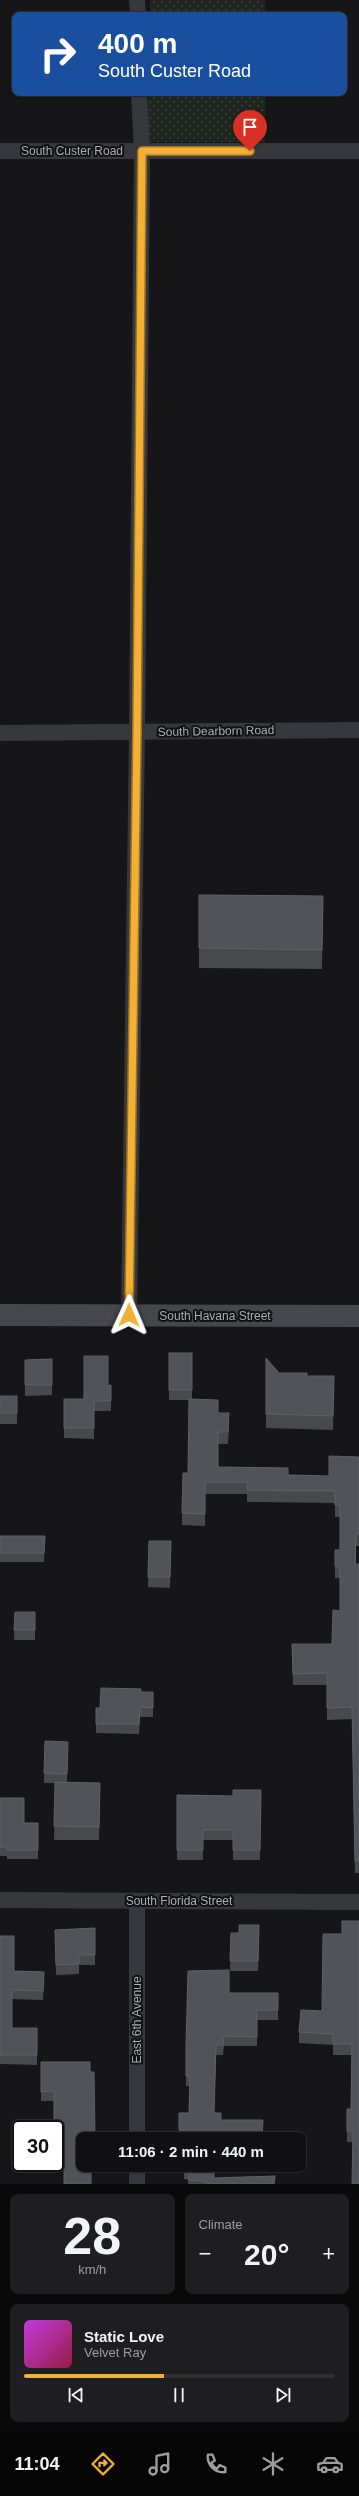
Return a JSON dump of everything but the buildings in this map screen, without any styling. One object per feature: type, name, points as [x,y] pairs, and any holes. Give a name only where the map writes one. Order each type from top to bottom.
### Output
[{"type":"street","points":[[138,0],[138,12]]},
{"type":"street","points":[[129,1315],[137,732],[142,151],[139,96]]},
{"type":"street","name":"South Custer Road","points":[[0,151],[359,151]]},
{"type":"street","name":"South Dearborn Road","points":[[0,733],[359,730]]},
{"type":"street","name":"South Havana Street","points":[[0,1315],[359,1316]]},
{"type":"street","name":"South Florida Street","points":[[0,1900],[359,1902]]},
{"type":"street","name":"East 6th Avenue","points":[[137,1901],[137,2132]]},
{"type":"street","points":[[137,2172],[137,2184]]},
{"type":"shaded area","points":[[150,0],[265,0],[265,12],[150,12]]},
{"type":"shaded area","points":[[148,96],[265,96],[265,142],[147,142]]},
{"type":"route","points":[[129,1315],[137,732],[142,151],[250,151]]}]
